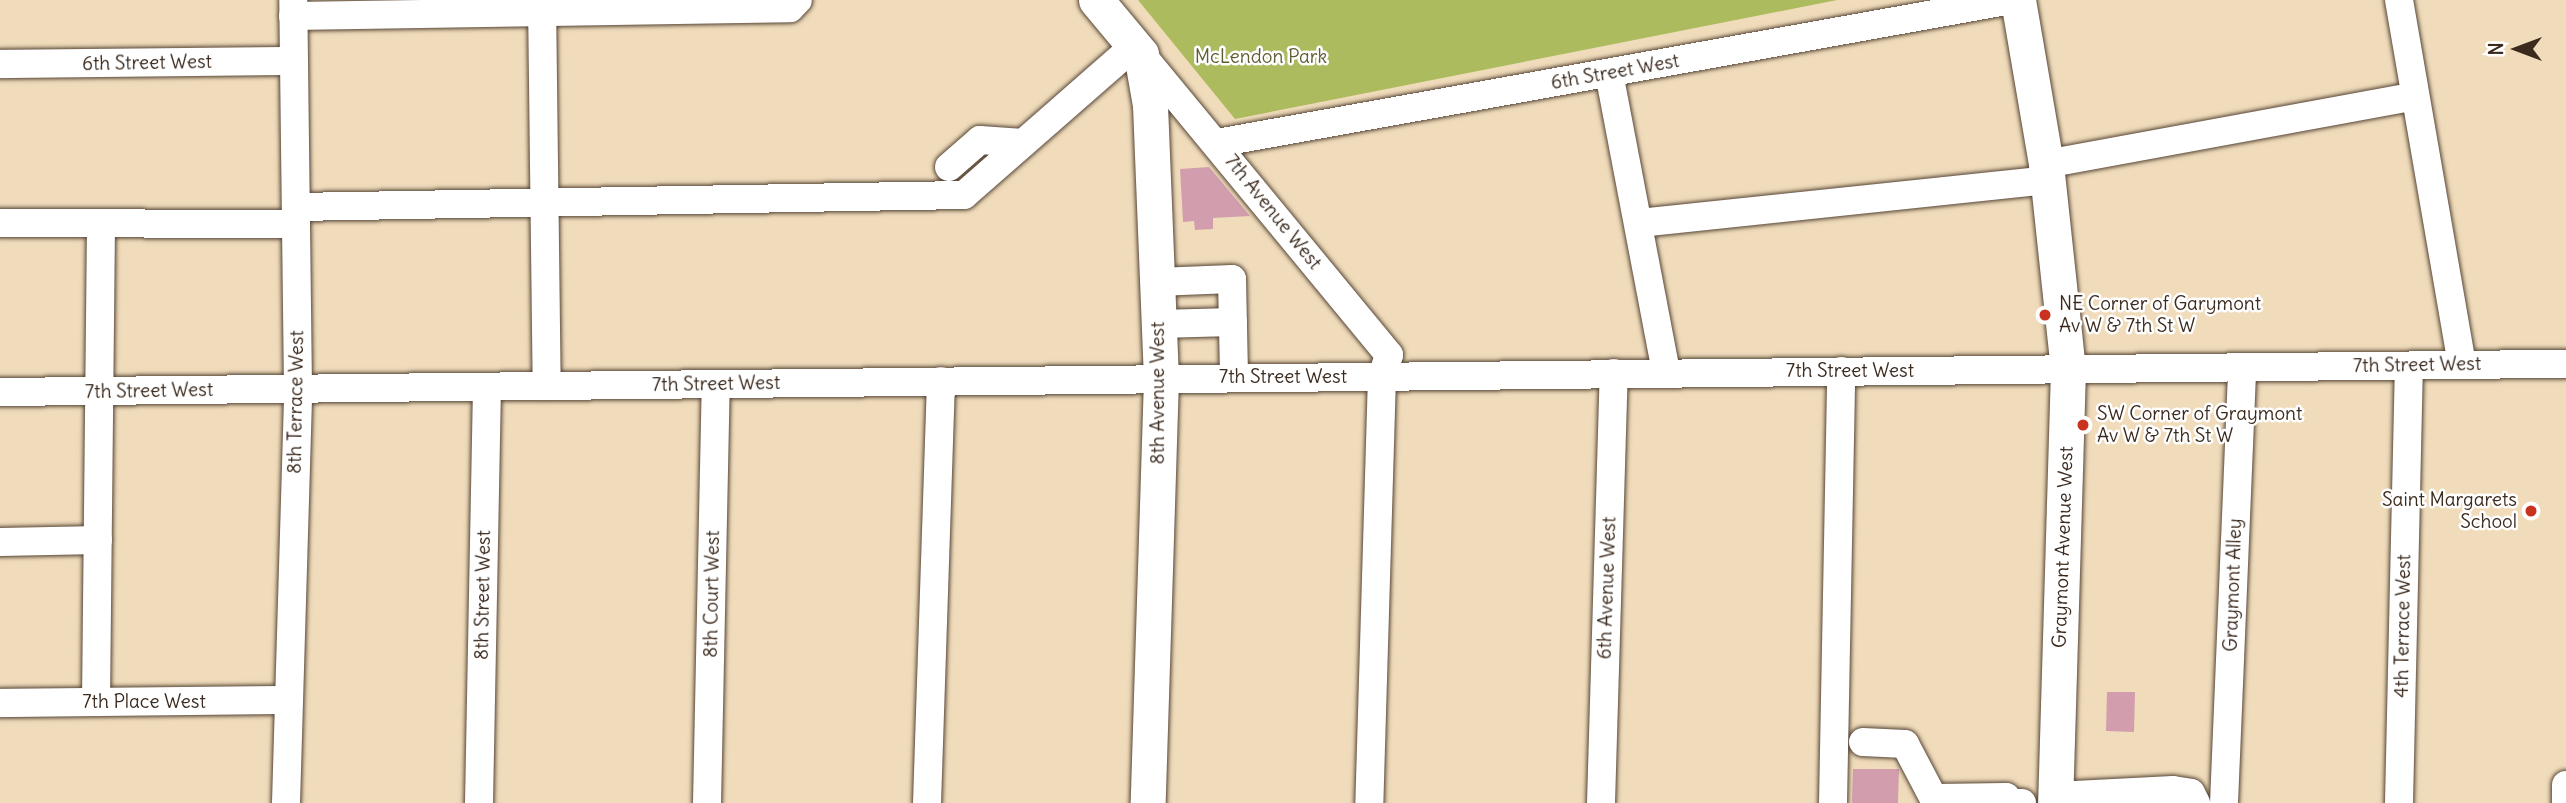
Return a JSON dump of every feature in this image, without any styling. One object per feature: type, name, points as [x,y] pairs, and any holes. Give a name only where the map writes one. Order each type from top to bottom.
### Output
[{"type":"main road","points":[[1096,0],[1138,50]]},
{"type":"main road","name":"Graymont Avenue West","points":[[2018,0],[2047,172],[2068,369],[2044,801]]},
{"type":"main road","name":"8th Avenue West","points":[[1138,50],[1150,105],[1161,378],[1148,803]]},
{"type":"street","points":[[293,8],[790,8],[799,0]]},
{"type":"street","name":"6th Street West","points":[[1217,143],[2012,0]]},
{"type":"street","points":[[2399,0],[2462,365]]},
{"type":"street","points":[[542,6],[547,386]]},
{"type":"street","name":"8th Terrace West","points":[[286,803],[298,389],[293,8]]},
{"type":"street","points":[[0,223],[101,223],[544,204],[964,195],[1023,143],[1138,50]]},
{"type":"street","name":"7th Avenue West","points":[[1138,50],[1389,355],[1382,376]]},
{"type":"street","name":"6th Street West","points":[[0,64],[293,61]]},
{"type":"street","points":[[1609,73],[1666,372]]},
{"type":"street","points":[[1639,223],[2047,172],[2415,96]]},
{"type":"street","points":[[949,167],[980,140],[1023,143]]},
{"type":"street","points":[[96,702],[101,223]]},
{"type":"street","points":[[1157,282],[1232,279],[1234,378]]},
{"type":"street","points":[[1159,324],[1233,322]]},
{"type":"street","name":"7th Street West","points":[[0,393],[1841,370],[2566,364]]},
{"type":"street","name":"4th Terrace West","points":[[2399,803],[2409,366]]},
{"type":"street","name":"Graymont Alley","points":[[2224,803],[2242,367]]},
{"type":"street","points":[[1833,803],[1841,370]]},
{"type":"street","name":"6th Avenue West","points":[[1601,803],[1614,373]]},
{"type":"street","points":[[1369,803],[1382,376]]},
{"type":"street","points":[[927,803],[941,381]]},
{"type":"street","name":"8th Court West","points":[[707,803],[716,384]]},
{"type":"street","name":"8th Street West","points":[[479,803],[487,388]]},
{"type":"street","points":[[0,542],[98,540]]},
{"type":"street","name":"7th Place West","points":[[0,703],[289,700]]},
{"type":"street","points":[[1863,742],[1905,744],[1936,800],[2006,797],[2006,803],[2110,798],[2194,798]]},
{"type":"street","points":[[2566,785],[2566,803]]},
{"type":"green space","name":"McLendon Park","points":[[1138,0],[1837,0],[1235,119]]},
{"type":"building","points":[[1209,167],[1250,216],[1213,218],[1213,229],[1195,230],[1194,221],[1183,222],[1180,169]]},
{"type":"building","points":[[2107,692],[2135,692],[2134,732],[2106,731]]},
{"type":"building","points":[[1853,769],[1899,769],[1898,803],[1852,803]]},
{"type":"place","name":"NE Corner of Garymont Av W & 7th St W","points":[[2045,315]]},
{"type":"place","name":"SW Corner of Graymont Av W & 7th St W","points":[[2083,425]]},
{"type":"place","name":"Saint Margarets School","points":[[2531,511]]}]
